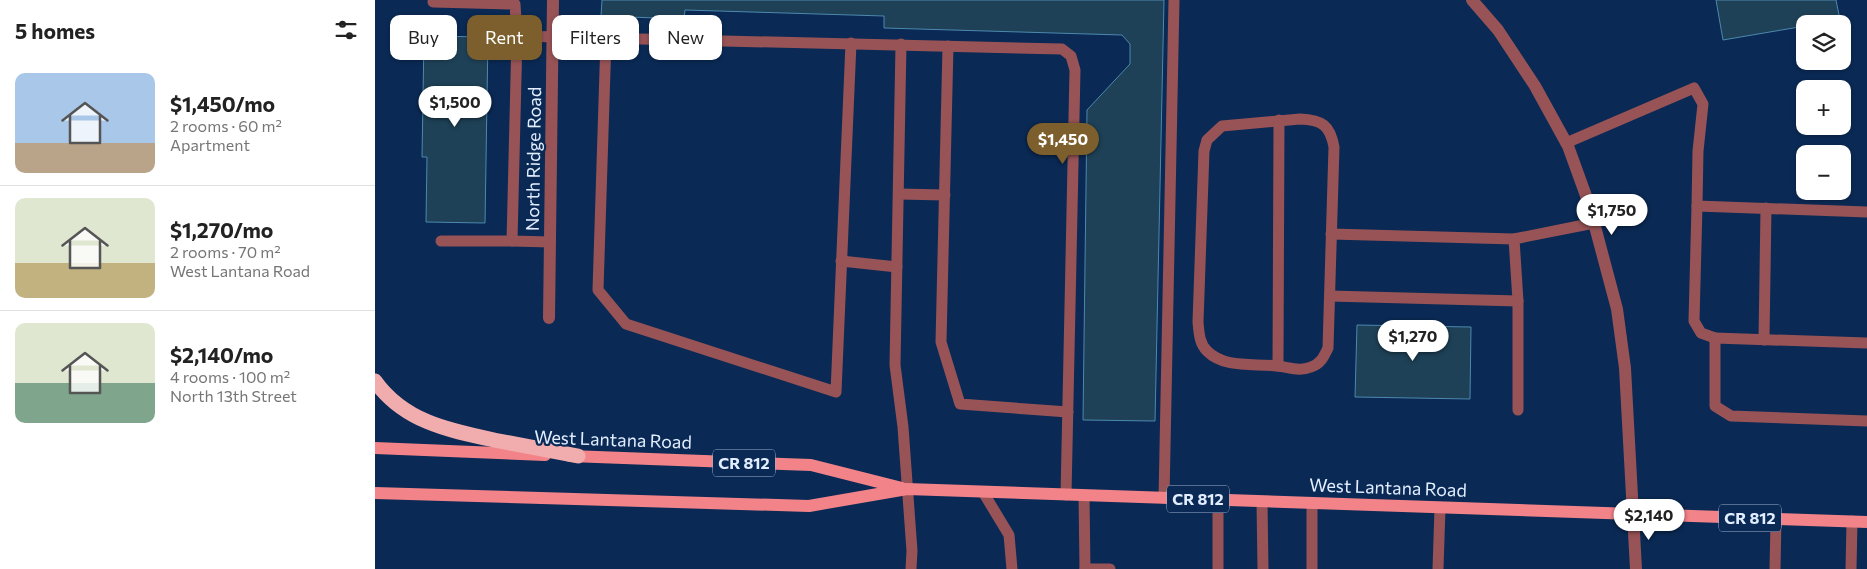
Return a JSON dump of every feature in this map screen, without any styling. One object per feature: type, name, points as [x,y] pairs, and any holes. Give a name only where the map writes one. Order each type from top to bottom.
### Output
[{"type":"highway","points":[[375,381],[400,407],[435,426],[459,433],[578,456]]},
{"type":"main road","name":"West Lantana Road","points":[[375,448],[811,465],[907,489],[1867,522]]},
{"type":"main road","name":"West Lantana Road","points":[[375,493],[809,506],[907,489]]},
{"type":"street","name":"North Ridge Road","points":[[553,0],[553,15]]},
{"type":"street","points":[[1472,0],[1498,30],[1535,86],[1566,143],[1595,223],[1617,309],[1623,358],[1636,569]]},
{"type":"street","name":"North Ridge Road","points":[[549,318],[553,60]]},
{"type":"lane","points":[[1164,498],[1174,0]]},
{"type":"lane","points":[[433,2],[515,4],[516,15]]},
{"type":"lane","points":[[639,40],[901,44],[1062,50],[1071,56],[1075,70],[1066,495]]},
{"type":"lane","points":[[605,60],[597,290],[626,324],[836,392],[851,43]]},
{"type":"lane","points":[[901,44],[895,365],[903,427],[912,551],[911,569]]},
{"type":"lane","points":[[949,46],[941,342],[961,404],[1068,412]]},
{"type":"lane","points":[[513,241],[517,60]]},
{"type":"lane","points":[[1566,143],[1694,88],[1703,104],[1698,150],[1694,321],[1701,333],[1715,338],[1867,343]]},
{"type":"lane","points":[[1278,366],[1279,120]]},
{"type":"lane","points":[[1279,120],[1313,120],[1323,124],[1331,133],[1334,147],[1328,348],[1323,360],[1312,367],[1297,370],[1278,366],[1228,362],[1214,356],[1206,350],[1200,339],[1198,322],[1204,151],[1207,140],[1222,126],[1279,120]]},
{"type":"lane","points":[[899,194],[945,195]]},
{"type":"lane","points":[[1697,206],[1867,212]]},
{"type":"lane","points":[[1764,340],[1766,208]]},
{"type":"lane","points":[[1331,234],[1514,239],[1595,223]]},
{"type":"lane","points":[[1514,239],[1518,301],[1517,410]]},
{"type":"lane","points":[[441,241],[550,242]]},
{"type":"lane","points":[[841,261],[897,267]]},
{"type":"lane","points":[[1329,296],[1518,301]]},
{"type":"lane","points":[[1715,338],[1715,406],[1731,416],[1867,421]]},
{"type":"lane","points":[[983,492],[1009,535],[1012,569]]},
{"type":"lane","points":[[1084,495],[1085,569],[1110,569]]},
{"type":"lane","points":[[1218,500],[1218,569]]},
{"type":"lane","points":[[1262,502],[1263,569]]},
{"type":"lane","points":[[1312,503],[1312,569]]},
{"type":"lane","points":[[1438,569],[1440,508]]},
{"type":"lane","points":[[1775,569],[1776,519]]},
{"type":"lane","points":[[1851,569],[1852,521]]},
{"type":"building","points":[[602,0],[1164,0],[1155,421],[1083,420],[1087,110],[1130,64],[1130,44],[1122,35],[884,28],[884,16],[685,10],[684,15],[649,15],[649,18],[639,17],[639,15],[601,15]]},
{"type":"building","points":[[1716,0],[1836,0],[1839,15],[1796,15],[1796,28],[1723,40]]},
{"type":"building","points":[[457,37],[467,37],[467,60],[488,60],[485,223],[426,222],[427,157],[422,157],[424,60],[457,60]]},
{"type":"building","points":[[1357,325],[1471,327],[1470,399],[1355,397]]}]
